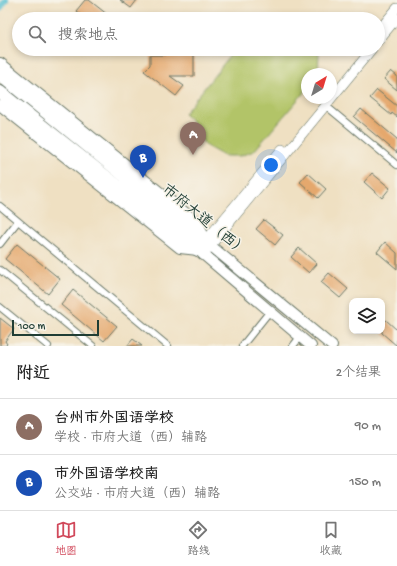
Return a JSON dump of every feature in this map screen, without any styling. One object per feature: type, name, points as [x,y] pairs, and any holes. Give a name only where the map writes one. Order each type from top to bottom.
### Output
[{"type":"highway","name":"市府大道（西）","points":[[0,75],[204,248]]},
{"type":"highway","name":"市府大道（西）","points":[[0,92],[204,248]]},
{"type":"main road","points":[[385,23],[397,8]]},
{"type":"main road","points":[[385,33],[397,18]]},
{"type":"main road","points":[[337,81],[357,56]]},
{"type":"main road","points":[[337,87],[366,56]]},
{"type":"main road","points":[[0,63],[198,224],[204,248]]},
{"type":"main road","points":[[204,248],[322,104]]},
{"type":"main road","points":[[0,105],[180,248],[204,248]]},
{"type":"main road","name":"市府大道（西）","points":[[204,248],[270,311],[311,346]]},
{"type":"main road","name":"市府大道（西）","points":[[204,248],[332,346]]},
{"type":"street","points":[[327,104],[397,165]]},
{"type":"street","points":[[0,206],[168,346]]},
{"type":"street","points":[[0,244],[18,221]]},
{"type":"street","points":[[0,270],[92,346]]},
{"type":"street","points":[[0,307],[48,346]]},
{"type":"street","points":[[242,346],[270,311]]},
{"type":"street","points":[[293,346],[300,337]]},
{"type":"green space","points":[[230,56],[319,56],[318,68],[301,68],[301,96],[254,151],[240,156],[224,156],[206,146],[195,131],[192,121],[184,114]]},
{"type":"building","points":[[85,0],[89,0],[104,12],[77,12],[76,11]]},
{"type":"building","points":[[120,0],[137,0],[131,8]]},
{"type":"building","points":[[150,56],[194,56],[194,76],[170,76],[184,86],[176,96],[144,71],[150,65]]},
{"type":"building","points":[[391,71],[397,76],[397,90],[384,79]]},
{"type":"building","points":[[377,90],[397,106],[397,117],[392,113],[391,115],[370,98]]},
{"type":"building","points":[[361,109],[397,139],[397,153],[354,117]]},
{"type":"building","points":[[308,173],[326,189],[318,198],[300,182]]},
{"type":"building","points":[[372,173],[390,188],[382,198],[364,182]]},
{"type":"building","points":[[264,220],[283,235],[275,245],[256,229]]},
{"type":"building","points":[[385,242],[397,253],[397,269],[377,252]]},
{"type":"building","points":[[17,244],[60,279],[48,294],[5,259]]},
{"type":"building","points":[[299,248],[317,264],[309,273],[291,257]]},
{"type":"building","points":[[329,273],[348,289],[340,298],[321,282]]},
{"type":"building","points":[[73,290],[117,326],[104,341],[61,305]]},
{"type":"building","points":[[0,318],[14,329],[5,341],[7,344],[5,346],[0,346]]},
{"type":"building","points":[[386,320],[397,330],[397,346],[383,334],[385,334]]},
{"type":"building","points":[[133,339],[142,346],[127,346]]},
{"type":"waterway","points":[[0,9],[6,0]]},
{"type":"place","name":"台州市外国语学校","points":[[193,155]]},
{"type":"place","name":"市外国语学校南","points":[[143,178]]}]
